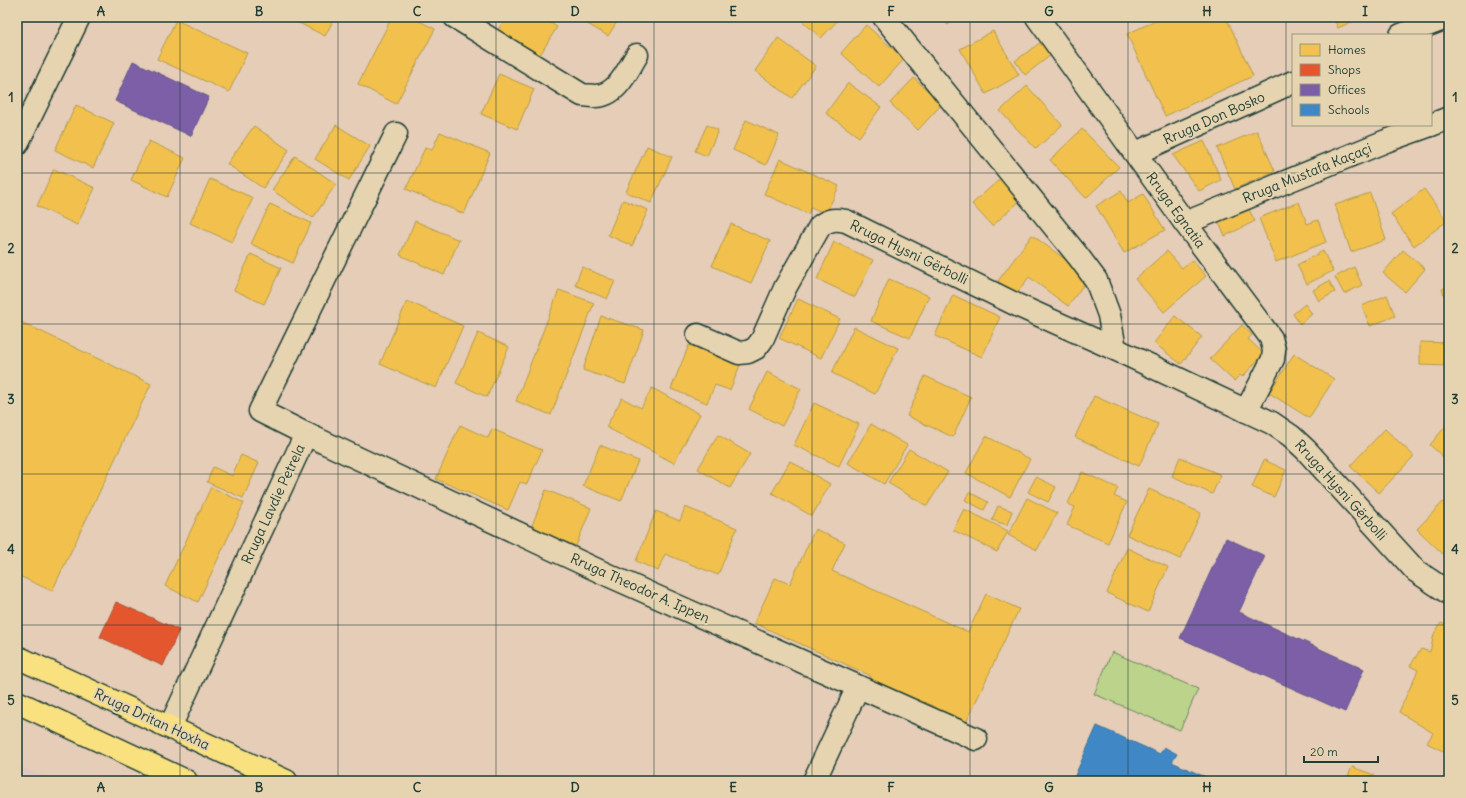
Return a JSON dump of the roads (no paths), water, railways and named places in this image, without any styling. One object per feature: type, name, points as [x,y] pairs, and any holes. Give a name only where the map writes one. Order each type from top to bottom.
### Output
[{"type":"main road","name":"Rruga Dritan Hoxha","points":[[17,657],[286,781]]},
{"type":"main road","points":[[17,702],[186,781]]},
{"type":"street","points":[[17,144],[78,17]]},
{"type":"street","points":[[455,17],[582,95],[595,96],[606,94],[616,87],[637,55]]},
{"type":"street","points":[[884,17],[1096,280],[1109,315],[1115,349]]},
{"type":"street","name":"Rruga Egnatia","points":[[1037,17],[1136,153],[1185,224],[1271,338],[1274,350],[1273,359],[1246,411]]},
{"type":"street","points":[[1404,34],[1449,17]]},
{"type":"street","name":"Rruga Don Bosko","points":[[1136,153],[1292,82]]},
{"type":"street","name":"Rruga Mustafa Kaçaçi","points":[[1432,125],[1449,118]]},
{"type":"street","name":"Rruga Mustafa Kaçaçi","points":[[1185,224],[1386,141],[1428,126]]},
{"type":"street","name":"Rruga Lavdie Petrela","points":[[170,727],[306,434],[260,410],[396,134]]},
{"type":"street","name":"Rruga Hysni Gërbolli","points":[[698,335],[739,353],[748,352],[756,348],[762,340],[785,288],[820,226],[827,221],[837,219],[846,221],[1005,299],[1272,423],[1291,436],[1306,450],[1416,571],[1449,593]]},
{"type":"street","name":"Rruga Theodor A. Ippen","points":[[306,434],[610,576],[976,739]]},
{"type":"street","points":[[814,781],[858,687]]}]
